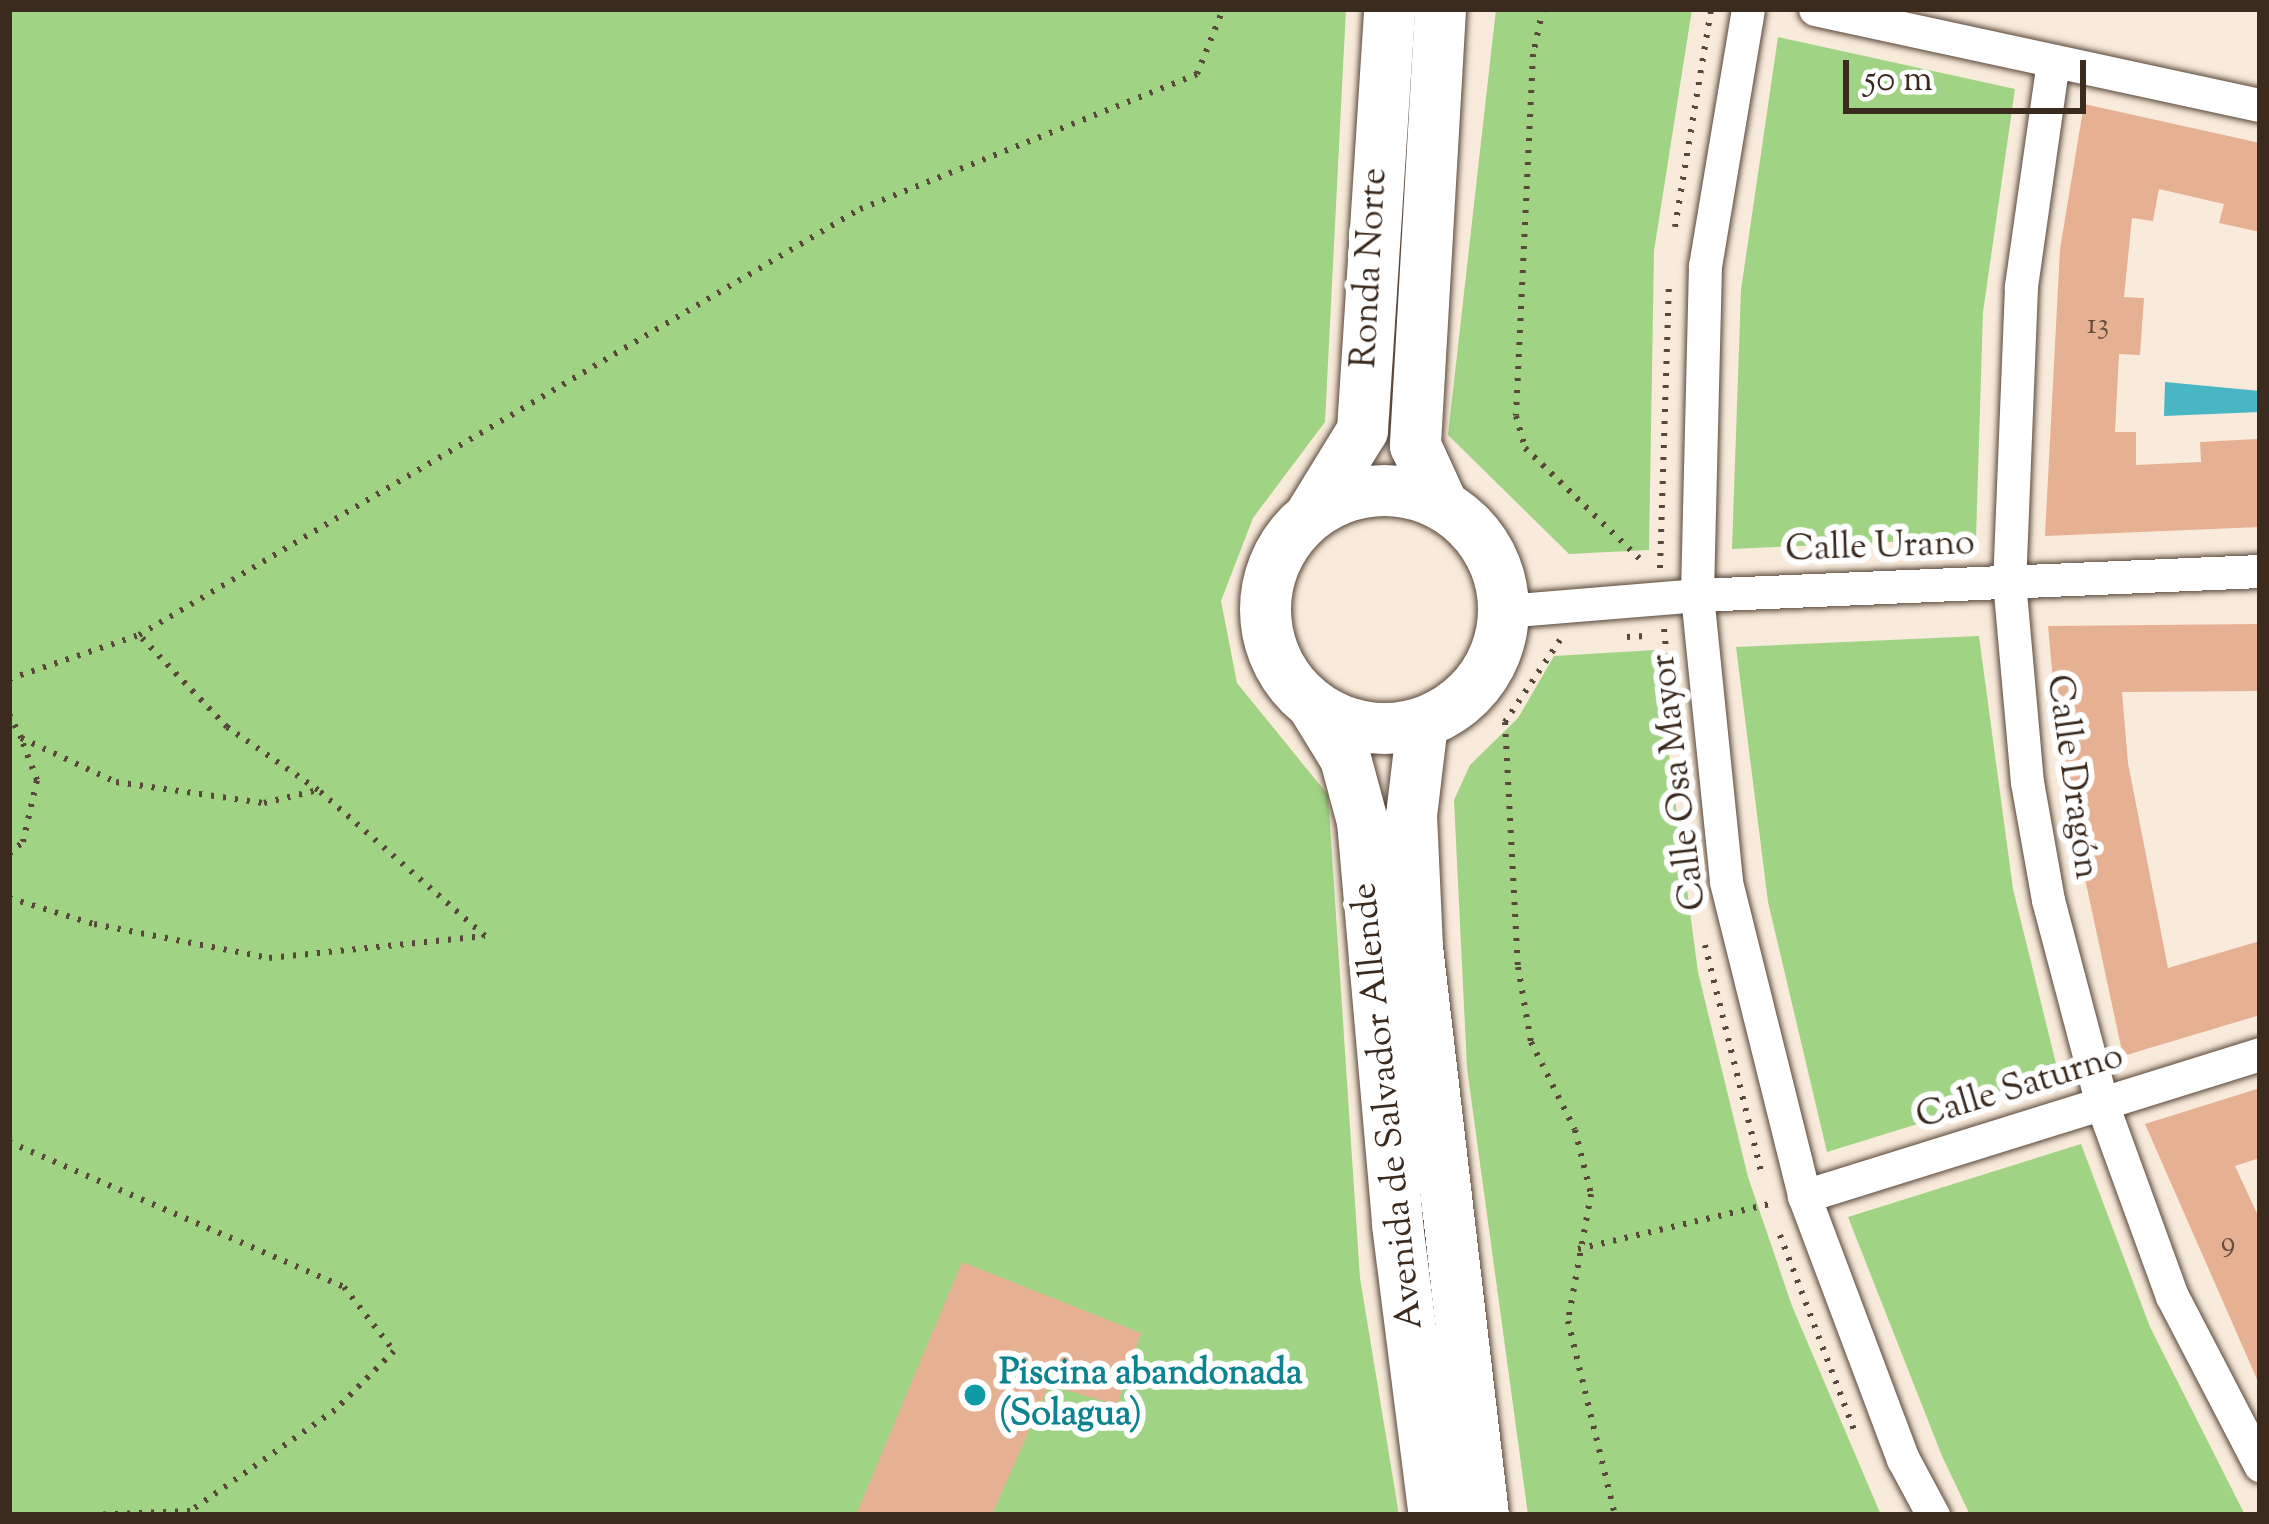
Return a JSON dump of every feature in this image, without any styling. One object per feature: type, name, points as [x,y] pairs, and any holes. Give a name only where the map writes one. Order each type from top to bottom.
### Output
[{"type":"main road","name":"Ronda Norte","points":[[1311,513],[1362,430],[1389,9]]},
{"type":"main road","name":"Ronda Norte","points":[[1440,9],[1414,446],[1442,504]]},
{"type":"main road","points":[[1375,489],[1442,504],[1488,549],[1504,611],[1498,648],[1480,680],[1422,723],[1347,723],[1313,706],[1269,647],[1263,610],[1285,540],[1311,513],[1375,489]]},
{"type":"main road","name":"Avenida de Salvador Allende","points":[[1313,706],[1345,758],[1362,821],[1397,1225],[1434,1515]]},
{"type":"main road","name":"Avenida de Salvador Allende","points":[[1422,723],[1411,815],[1417,947],[1483,1515]]},
{"type":"street","name":"Calle Osa Mayor","points":[[1748,9],[1705,266],[1697,595],[1726,882],[1804,1196],[1903,1459],[1933,1515]]},
{"type":"street","points":[[1815,9],[2260,105]]},
{"type":"street","name":"Calle Dragón","points":[[2053,61],[2021,287],[2009,581],[2027,782],[2102,1104],[2172,1296],[2260,1465]]},
{"type":"street","name":"Calle Urano","points":[[1504,611],[1697,595],[2260,571]]},
{"type":"street","name":"Calle Saturno","points":[[1804,1196],[2260,1054]]},
{"type":"path","points":[[9,679],[139,635],[860,209],[1198,74],[1222,9]]},
{"type":"path","points":[[1543,9],[1533,54],[1516,416],[1525,448],[1642,561]]},
{"type":"path","points":[[9,898],[94,924],[269,958],[485,936],[318,790],[227,727],[139,635]]},
{"type":"path","points":[[1603,638],[1646,636]]},
{"type":"path","points":[[1582,639],[1560,640],[1505,722],[1518,967],[1531,1042],[1575,1130],[1591,1194],[1568,1321],[1615,1515]]},
{"type":"path","points":[[9,714],[37,780],[23,842],[9,854]]},
{"type":"path","points":[[21,739],[116,782],[264,803],[318,790]]},
{"type":"path","points":[[9,1142],[344,1287],[394,1352],[335,1410],[190,1511],[91,1515]]},
{"type":"path","points":[[1578,1249],[1770,1204]]},
{"type":"green space","points":[[9,9],[1346,9],[1325,422],[1253,518],[1221,601],[1237,683],[1328,795],[1360,1278],[1399,1515],[9,1515]]},
{"type":"green space","points":[[1496,9],[1692,9],[1654,251],[1649,550],[1569,554],[1448,435]]},
{"type":"green space","points":[[1778,37],[2015,89],[1983,312],[1976,538],[1732,549],[1741,290]]},
{"type":"green space","points":[[1979,636],[2013,889],[2060,1080],[1827,1152],[1768,902],[1736,647]]},
{"type":"green space","points":[[1655,650],[1698,972],[1748,1177],[1792,1306],[1881,1515],[1528,1515],[1467,1068],[1454,800],[1470,765],[1518,718],[1554,656]]},
{"type":"green space","points":[[2081,1144],[2150,1327],[2245,1515],[1970,1515],[1942,1456],[1848,1217]]},
{"type":"water","points":[[2165,382],[2260,391],[2260,412],[2164,416]]},
{"type":"building","points":[[2084,104],[2260,143],[2260,232],[2219,223],[2224,204],[2159,189],[2153,221],[2132,218],[2124,297],[2144,298],[2140,355],[2119,354],[2115,432],[2136,432],[2136,465],[2201,462],[2200,442],[2257,439],[2260,527],[2045,536],[2060,249]]},
{"type":"building","points":[[2260,624],[2260,691],[2122,692],[2128,763],[2168,968],[2260,941],[2260,1015],[2123,1056],[2061,767],[2048,626]]},
{"type":"building","points":[[2260,1088],[2260,1158],[2235,1166],[2260,1220],[2260,1386],[2145,1124]]},
{"type":"building","name":"Piscina abandonada (Solagua)","points":[[962,1262],[1141,1333],[1117,1405],[1049,1385],[992,1515],[856,1515]]},
{"type":"place","name":"Piscina abandonada (Solagua)","points":[[975,1395]]}]
